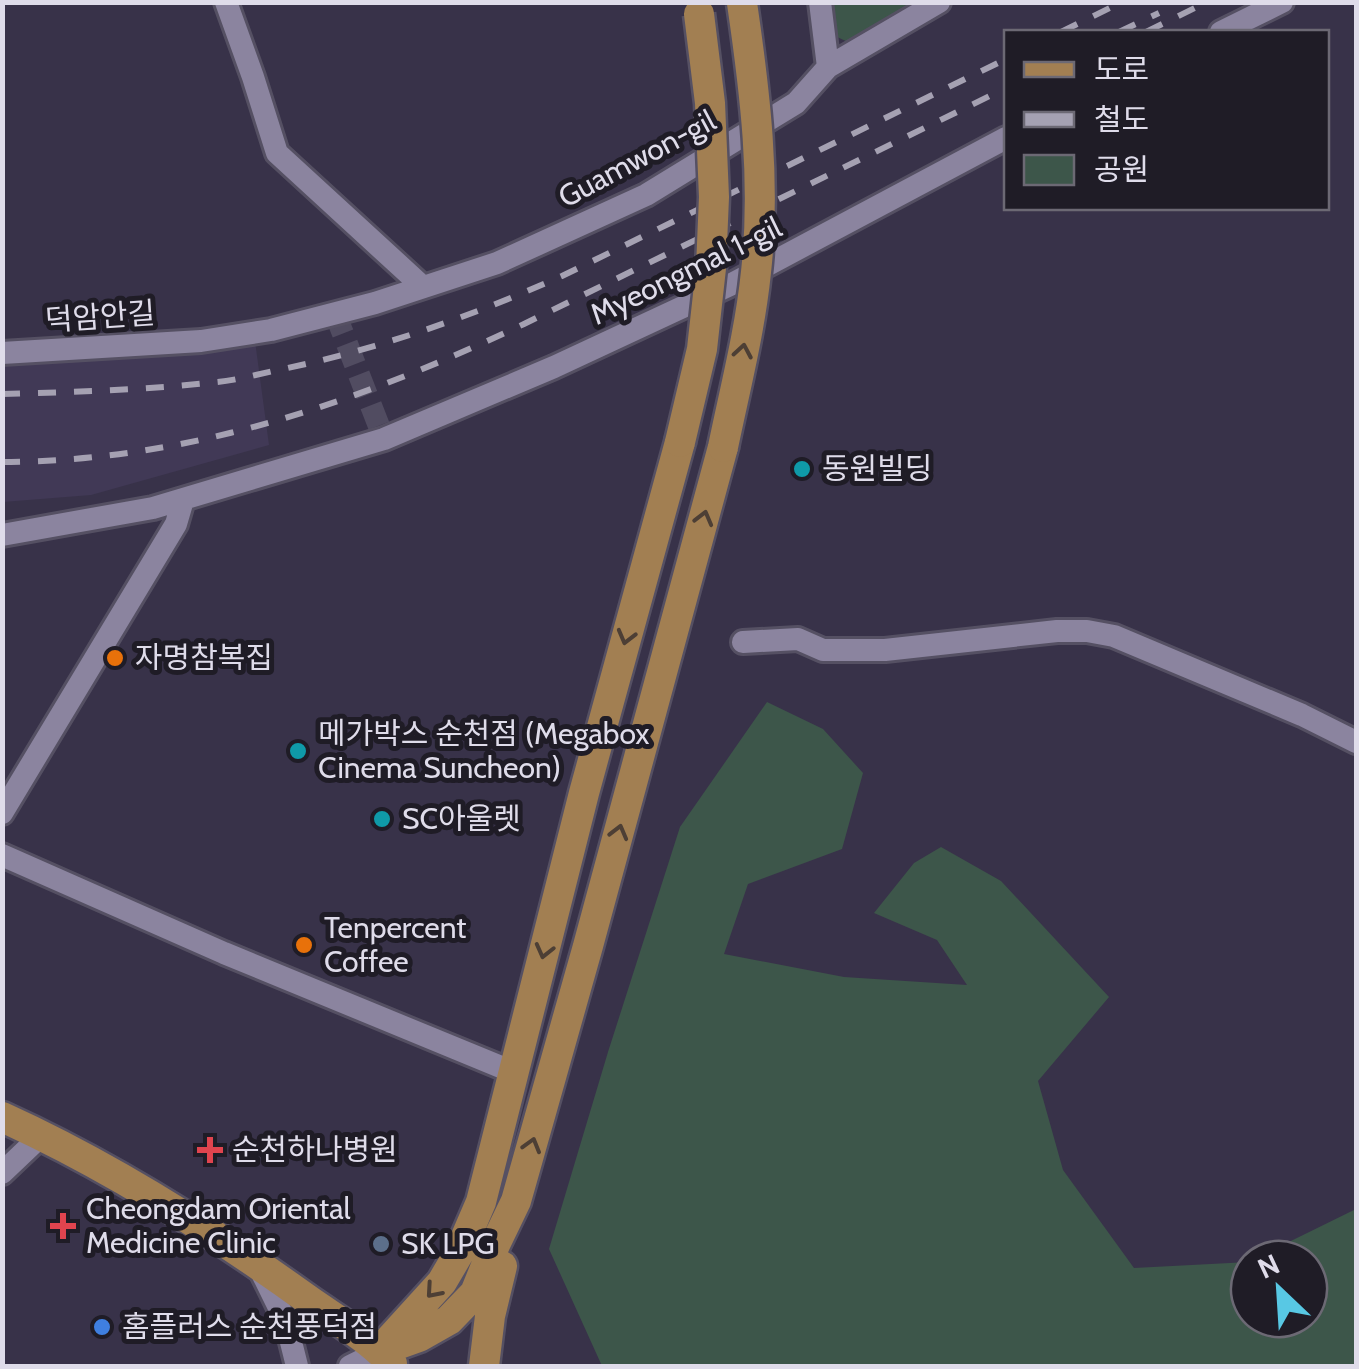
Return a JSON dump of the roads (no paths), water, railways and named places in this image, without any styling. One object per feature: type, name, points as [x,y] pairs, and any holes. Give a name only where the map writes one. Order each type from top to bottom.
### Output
[{"type":"main road","points":[[484,1366],[490,1316],[516,1202],[723,446],[743,355],[756,272],[760,191],[755,96],[742,3]]},
{"type":"main road","points":[[387,1359],[459,1254],[481,1202],[584,792],[702,349],[712,268],[714,196],[710,103],[698,8]]},
{"type":"main road","points":[[2,1117],[176,1210],[387,1359]]},
{"type":"main road","points":[[387,1359],[449,1320],[474,1294],[516,1202]]},
{"type":"street","points":[[226,2],[277,152],[423,287]]},
{"type":"street","points":[[820,2],[828,66]]},
{"type":"street","name":"Guamwon-gil","points":[[335,313],[497,264],[646,195],[796,103],[828,66],[939,2]]},
{"type":"street","points":[[1225,30],[1282,2]]},
{"type":"street","name":"Myeongmal 1-gil","points":[[183,500],[384,439],[571,360],[730,285],[1004,139]]},
{"type":"street","name":"덕암안길","points":[[2,353],[201,341],[271,330],[335,313]]},
{"type":"street","points":[[2,536],[183,500]]},
{"type":"street","points":[[2,813],[176,524],[183,500]]},
{"type":"street","points":[[743,642],[798,639],[824,650],[885,650],[1087,631],[1114,636],[1302,715],[1356,742]]},
{"type":"street","points":[[2,855],[241,960],[513,1072]]},
{"type":"street","points":[[2,1173],[42,1135]]},
{"type":"street","points":[[258,1265],[286,1322],[297,1366]]},
{"type":"street","points":[[350,1366],[387,1359]]},
{"type":"tunnel","points":[[335,313],[384,439]]},
{"type":"railway","points":[[1065,30],[1122,2]]},
{"type":"railway","points":[[1150,30],[1207,2]]},
{"type":"railway","points":[[1123,30],[1159,13]]},
{"type":"railway","points":[[2,394],[225,381],[351,353],[422,331],[562,276],[1004,60]]},
{"type":"railway","points":[[2,462],[71,459],[205,439],[335,402],[524,324],[1004,89]]},
{"type":"place","name":"동원빌딩","points":[[802,469]]},
{"type":"place","name":"자명참복집","points":[[115,658]]},
{"type":"place","name":"메가박스 순천점 (Megabox Cinema Suncheon)","points":[[298,751]]},
{"type":"place","name":"SC아울렛","points":[[382,819]]},
{"type":"place","name":"Tenpercent Coffee","points":[[304,945]]},
{"type":"place","name":"순천하나병원","points":[[210,1150]]},
{"type":"place","name":"Cheongdam Oriental Medicine Clinic","points":[[63,1226]]},
{"type":"place","name":"SK LPG","points":[[381,1244]]},
{"type":"place","name":"홈플러스 순천풍덕점","points":[[102,1327]]}]
